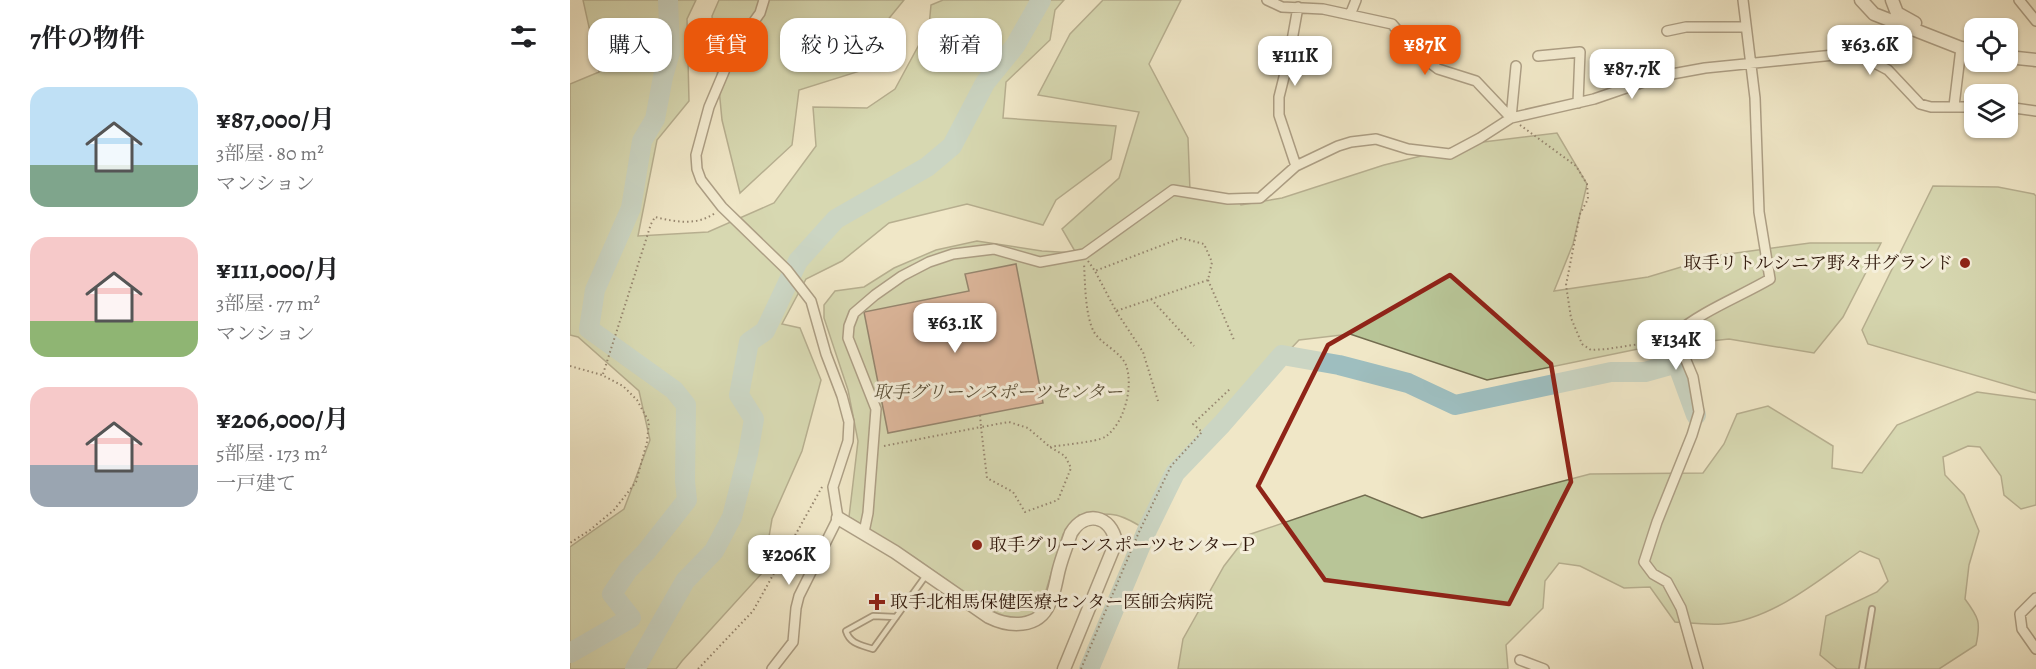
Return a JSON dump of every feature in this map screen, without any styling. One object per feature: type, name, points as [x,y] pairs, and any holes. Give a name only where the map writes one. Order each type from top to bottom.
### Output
[{"type":"street","points":[[764,0],[760,13],[732,52],[709,107],[696,154],[696,169],[700,180],[722,207],[787,270],[811,301],[849,422],[848,441],[833,487],[838,518],[799,596],[793,642],[772,669]]},
{"type":"street","points":[[1267,0],[1282,7],[1323,9],[1392,24],[1417,53],[1438,69],[1476,81],[1511,118]]},
{"type":"street","points":[[1350,15],[1356,0]]},
{"type":"street","points":[[1698,669],[1681,608],[1667,582],[1653,574],[1644,562],[1699,412],[1693,377],[1675,334],[1692,320],[1770,279],[1759,212],[1756,118],[1743,0]]},
{"type":"street","points":[[1861,0],[1874,14],[1964,48]]},
{"type":"street","points":[[1892,0],[1898,14],[1961,48]]},
{"type":"street","points":[[2019,0],[2035,16]]},
{"type":"street","points":[[1296,166],[1279,114],[1279,97],[1298,8]]},
{"type":"street","points":[[1667,31],[1686,27],[1745,27]]},
{"type":"street","points":[[1954,106],[1961,48]]},
{"type":"street","points":[[1538,56],[1580,51],[1578,103]]},
{"type":"street","points":[[864,532],[868,513],[876,409],[848,338],[849,326],[854,313],[875,295],[902,276],[929,262],[953,254],[994,249],[1040,262],[1083,254],[1173,190],[1227,199],[1260,198],[1296,166],[1338,146],[1376,139],[1408,149],[1450,154],[1511,118],[1578,103],[1661,76],[1706,68],[1844,54],[1865,58],[1888,70],[1920,104],[1931,107],[1964,106]]},
{"type":"street","points":[[2018,58],[2036,60]]},
{"type":"street","points":[[1511,118],[1516,66]]},
{"type":"street","points":[[2018,109],[2036,111]]},
{"type":"street","points":[[838,518],[864,532],[995,620],[1012,625],[1038,618],[1048,608],[1071,533],[1077,523],[1083,520],[1099,519],[1107,524],[1116,542],[1064,669]]},
{"type":"street","points":[[2036,598],[2020,614],[2022,629],[2036,649]]},
{"type":"street","points":[[1520,660],[1544,669]]},
{"type":"lane","points":[[896,617],[873,616],[846,631],[848,637],[854,643],[873,649],[927,574]]},
{"type":"lane","points":[[1862,669],[1872,609]]},
{"type":"path","points":[[1511,118],[1576,166],[1587,184],[1588,199],[1580,214],[1566,285],[1570,318],[1582,344],[1591,350],[1608,349],[1659,341],[1675,334]]},
{"type":"path","points":[[602,375],[655,217],[675,222],[691,222],[708,218],[722,207]]},
{"type":"path","points":[[1095,271],[1181,238],[1204,244],[1212,262],[1208,280],[1234,340]]},
{"type":"path","points":[[1083,254],[1095,271],[1116,311],[1143,351],[1158,401]]},
{"type":"path","points":[[1050,447],[1103,438],[1116,425],[1124,407],[1129,386],[1126,364],[1094,332],[1087,306],[1083,254]]},
{"type":"path","points":[[1116,311],[1208,280]]},
{"type":"path","points":[[1151,299],[1194,346]]},
{"type":"path","points":[[570,366],[602,375],[623,386],[637,400],[649,422],[647,442],[636,482],[614,510],[570,543]]},
{"type":"path","points":[[1081,669],[1139,532],[1170,466],[1202,432],[1193,424],[1232,388]]},
{"type":"path","points":[[872,448],[981,427],[1009,422],[1028,428],[1050,447],[1065,456],[1071,468],[1058,500],[1025,512],[1013,492],[987,478],[981,427],[980,415]]},
{"type":"path","points":[[698,669],[753,611],[825,481]]},
{"type":"highlighted area","points":[[1450,275],[1551,364],[1571,482],[1509,604],[1325,580],[1258,486],[1328,345]]},
{"type":"green space","points":[[583,0],[696,0],[687,18],[684,18],[684,72],[688,72],[689,101],[657,140],[638,236],[708,232],[774,203],[816,146],[813,107],[867,108],[895,89],[918,46],[918,72],[1002,72],[1002,18],[930,18],[931,5],[943,0],[1064,0],[1055,10],[1050,40],[1006,82],[1003,118],[1116,126],[1111,159],[1056,200],[1043,225],[967,204],[889,223],[842,261],[806,279],[782,324],[800,328],[821,380],[802,451],[772,519],[763,572],[676,669],[570,669],[570,547],[624,509],[650,440],[639,391],[578,337],[570,335],[570,84],[599,72],[672,72],[672,18],[588,18],[588,22]]},
{"type":"green space","points":[[719,0],[904,0],[889,18],[780,18],[780,72],[857,72],[799,90],[792,145],[740,193],[722,120],[717,72],[768,72],[768,18],[712,18]]},
{"type":"green space","points":[[1103,0],[1181,0],[1149,64],[1188,138],[1190,191],[1238,199],[1241,205],[1282,198],[1384,165],[1475,143],[1557,133],[1587,184],[1573,244],[1554,291],[1648,277],[1721,255],[1810,243],[1881,243],[1843,317],[1814,353],[1729,339],[1638,349],[1487,380],[1350,334],[1299,340],[1181,465],[1150,532],[1117,515],[1079,515],[1063,534],[1042,604],[1033,614],[1009,619],[994,613],[914,557],[849,517],[858,441],[848,390],[824,318],[824,305],[835,291],[864,287],[894,268],[936,250],[977,241],[1042,251],[1076,253],[1062,229],[1119,178],[1139,112],[1038,95],[1070,34]]},
{"type":"green space","name":"取手リトルシニア野々井グランド","points":[[1933,186],[1998,187],[2036,196],[2036,393],[1868,344],[1862,330]]},
{"type":"green space","points":[[1977,392],[2036,400],[2036,505],[2021,509],[2004,495],[2001,476],[1980,447],[1968,446],[1943,457],[1945,475],[1964,495],[1979,531],[1969,565],[1965,599],[1978,620],[1978,631],[1976,645],[1939,669],[1837,669],[1820,655],[1826,616],[1877,592],[1888,581],[1879,559],[1860,551],[1777,607],[1741,621],[1722,624],[1675,622],[1650,587],[1624,588],[1580,566],[1559,563],[1545,581],[1543,608],[1506,645],[1508,669],[1178,669],[1183,639],[1224,566],[1248,535],[1365,495],[1422,518],[1590,474],[1703,473],[1724,444],[1737,414],[1768,406],[1833,446],[1832,468],[1862,473],[1897,425]]},
{"type":"building","name":"取手グリーンスポーツセンター","points":[[1016,264],[1043,403],[888,433],[864,312],[969,291],[965,274]]},
{"type":"waterway","points":[[570,653],[631,618],[612,594],[628,570],[646,552],[687,500],[686,405],[674,390],[589,329],[595,290],[631,208],[642,141],[655,119],[670,52],[668,0]]},
{"type":"waterway","points":[[635,669],[685,581],[714,551],[732,517],[748,454],[754,419],[739,395],[749,342],[765,331],[798,261],[836,219],[927,167],[952,146],[985,83],[1015,46],[1041,0]]},
{"type":"waterway","points":[[1089,669],[1148,528],[1175,473],[1222,424],[1282,355],[1339,365],[1408,383],[1455,405],[1611,372],[1645,372],[1677,363],[1696,415]]},
{"type":"place","name":"取手リトルシニア野々井グランド","points":[[1965,263]]},
{"type":"place","name":"取手グリーンスポーツセンターＰ","points":[[977,545]]},
{"type":"place","name":"取手北相馬保健医療センター医師会病院","points":[[877,602]]}]
